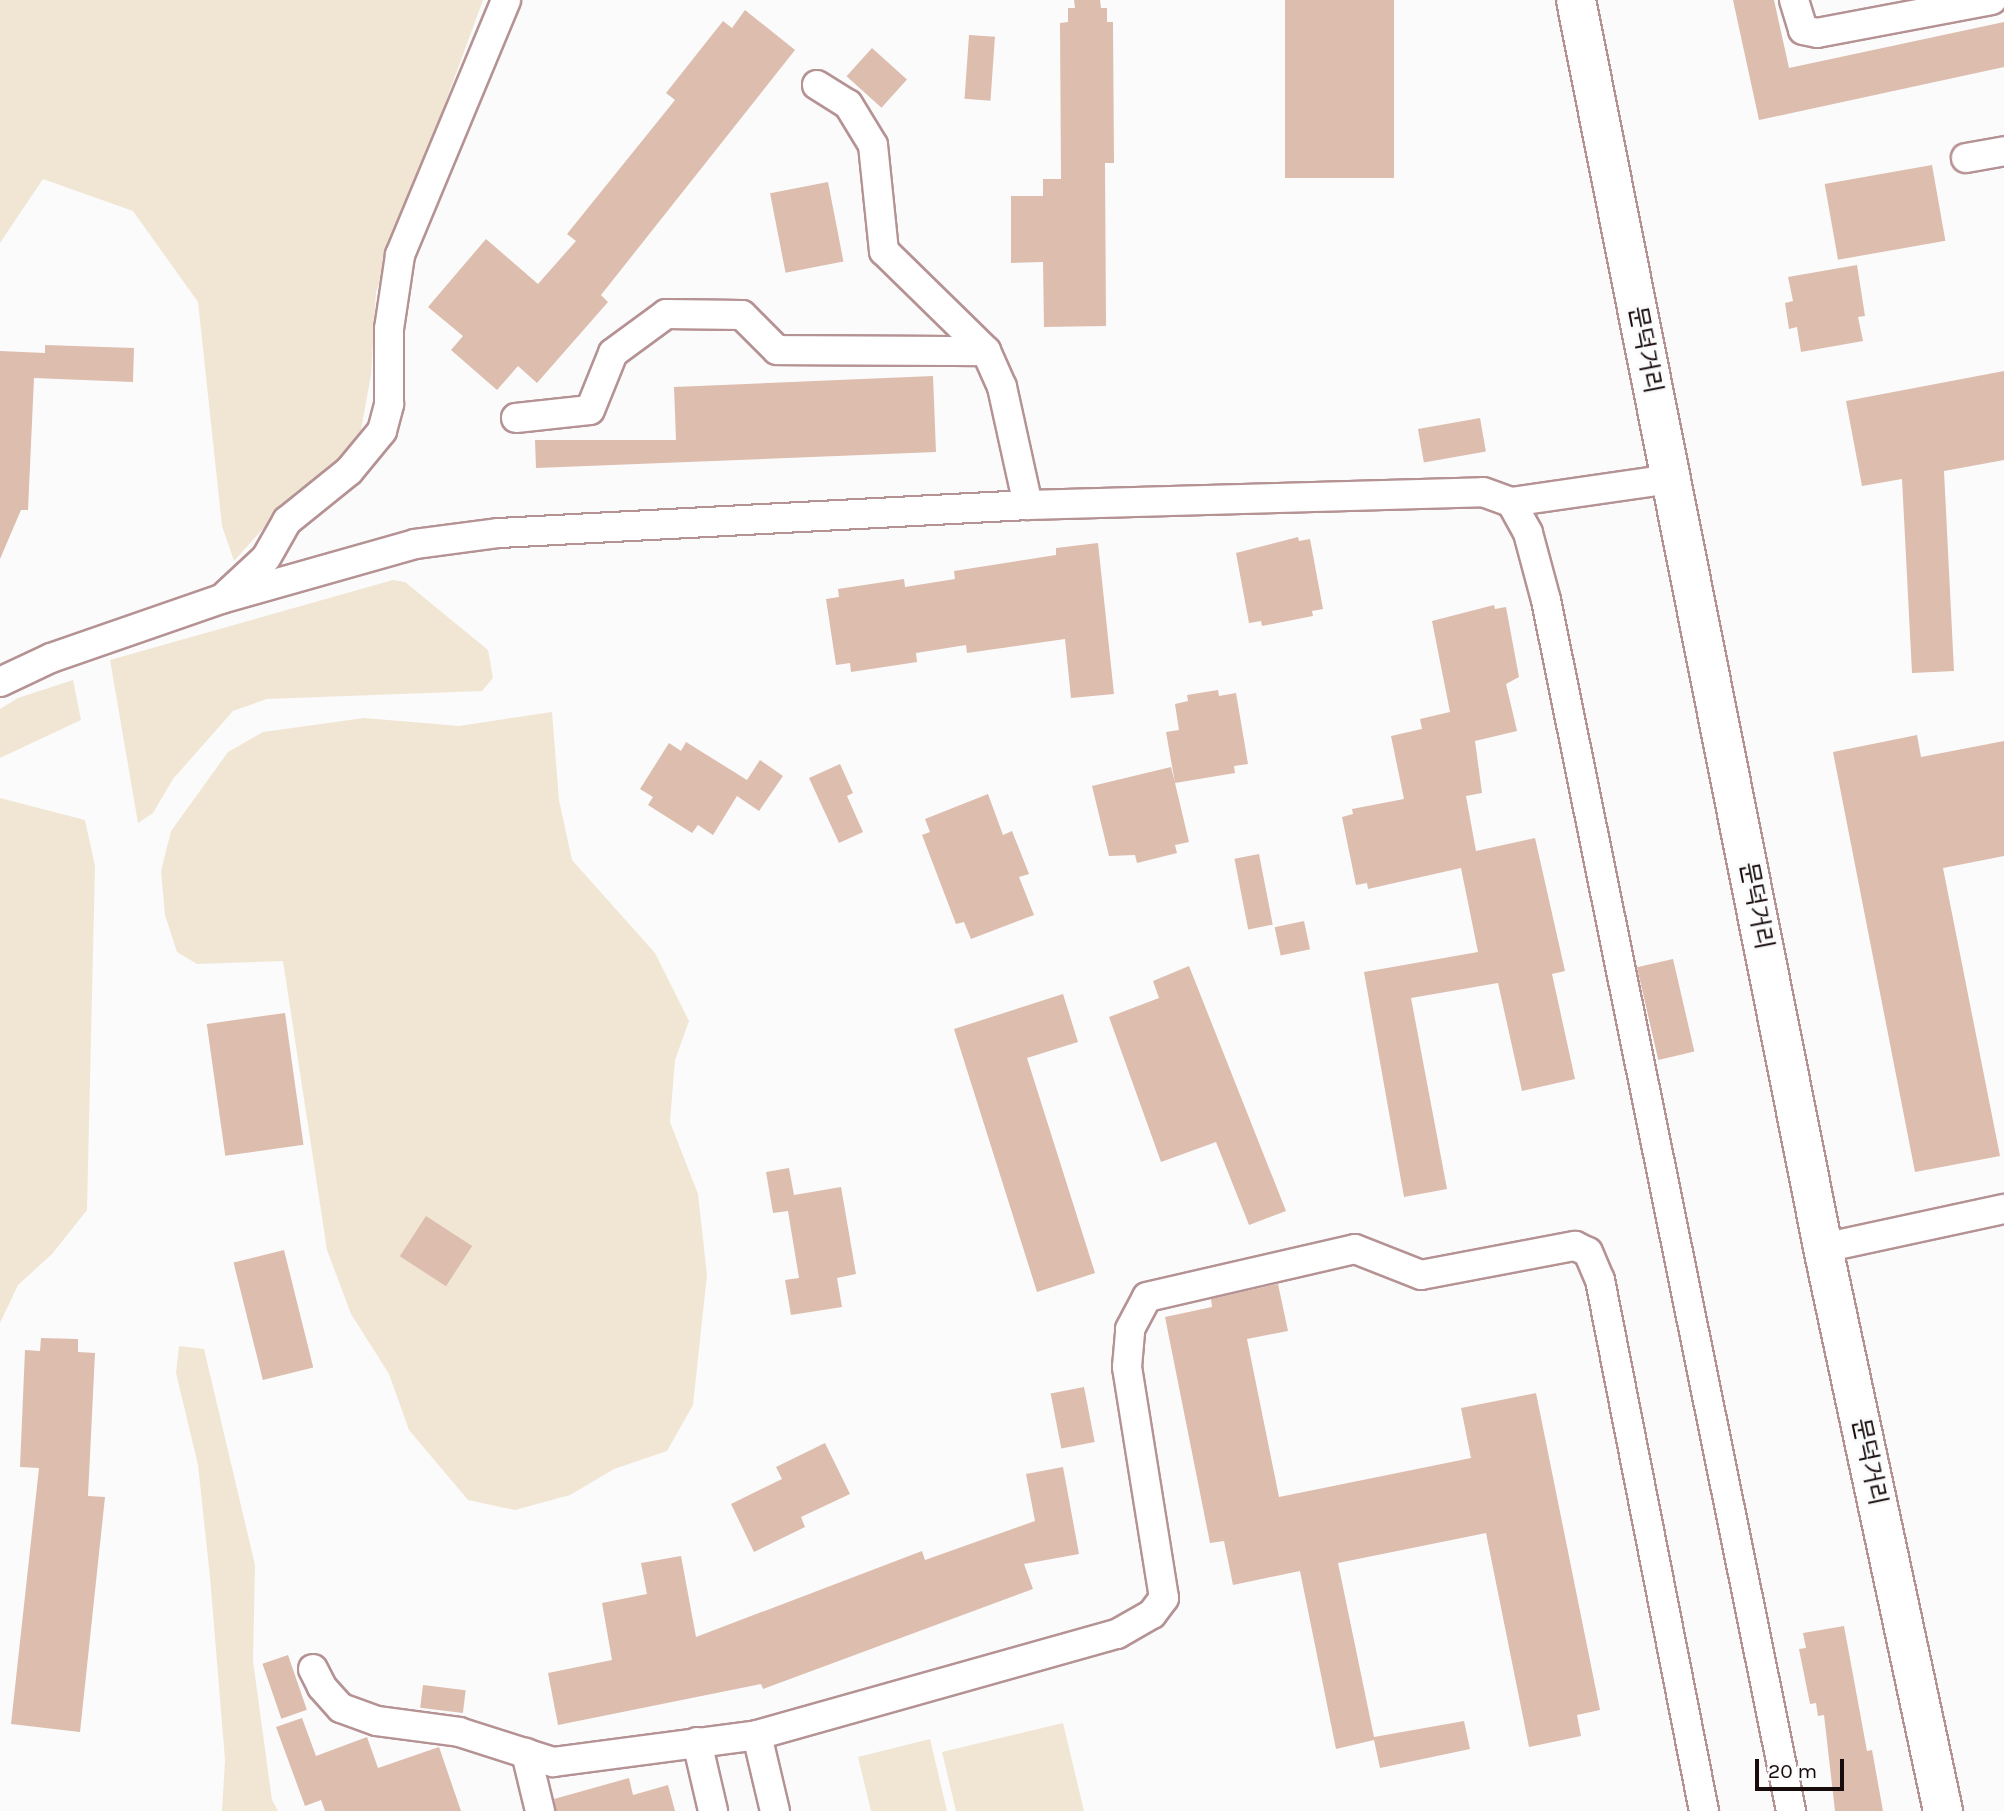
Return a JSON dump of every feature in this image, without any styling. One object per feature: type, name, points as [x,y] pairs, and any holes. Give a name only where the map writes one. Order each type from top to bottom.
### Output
[{"type":"main road","name":"문덕거리","points":[[1576,0],[1823,1248],[1943,1811]]},
{"type":"street","points":[[221,599],[266,558],[287,521],[349,471],[382,431],[389,404],[389,329],[400,255],[506,0]]},
{"type":"street","points":[[1794,0],[1803,30],[1817,33],[1992,0]]},
{"type":"street","points":[[817,85],[848,104],[873,145],[884,251],[986,351],[1002,387],[1028,505]]},
{"type":"street","points":[[1966,159],[2004,152]]},
{"type":"street","points":[[516,418],[590,410],[613,353],[666,314],[742,315],[777,350],[986,351]]},
{"type":"street","points":[[0,682],[51,658],[221,599],[415,544],[499,533],[1028,505],[1483,492],[1511,502],[1671,479]]},
{"type":"street","points":[[1511,502],[1528,533],[1546,600],[1790,1811]]},
{"type":"street","points":[[1823,1248],[2004,1209]]},
{"type":"street","points":[[313,1669],[322,1687],[341,1708],[377,1721],[459,1732],[553,1762],[757,1735],[1117,1634],[1152,1614],[1164,1598],[1127,1367],[1130,1329],[1147,1297],[1355,1250],[1421,1275],[1575,1246],[1588,1252],[1601,1280],[1704,1811]]},
{"type":"street","points":[[757,1735],[775,1811]]},
{"type":"street","points":[[697,1742],[713,1811]]},
{"type":"street","points":[[526,1753],[540,1811]]},
{"type":"shaded area","points":[[0,0],[483,0],[376,292],[371,375],[361,430],[338,461],[296,492],[234,561],[222,526],[198,302],[133,211],[43,179],[0,243]]},
{"type":"shaded area","points":[[393,580],[405,582],[488,650],[493,678],[482,691],[267,699],[233,711],[173,779],[153,813],[138,823],[110,660]]},
{"type":"shaded area","points":[[73,680],[81,720],[0,758],[0,709],[18,698]]},
{"type":"shaded area","points":[[552,712],[559,800],[572,860],[655,953],[689,1021],[675,1060],[670,1122],[698,1194],[707,1275],[693,1405],[667,1451],[614,1469],[570,1495],[515,1510],[468,1500],[409,1430],[389,1374],[351,1314],[327,1250],[283,961],[197,964],[177,952],[165,915],[161,871],[171,831],[228,752],[263,732],[364,718],[459,726]]},
{"type":"shaded area","points":[[0,798],[85,820],[95,866],[87,1210],[52,1254],[18,1285],[0,1323]]},
{"type":"shaded area","points":[[179,1346],[204,1349],[255,1565],[253,1661],[272,1800],[278,1811],[222,1811],[225,1760],[210,1577],[198,1465],[176,1373]]},
{"type":"shaded area","points":[[1063,1723],[1084,1811],[956,1811],[942,1752]]},
{"type":"shaded area","points":[[930,1739],[947,1811],[871,1811],[858,1757]]},
{"type":"building","points":[[1074,0],[1100,0],[1101,8],[1107,8],[1107,22],[1113,22],[1114,163],[1105,163],[1106,326],[1044,327],[1043,262],[1011,263],[1011,196],[1043,196],[1043,179],[1061,179],[1060,23],[1068,22],[1068,8],[1075,8]]},
{"type":"building","points":[[1285,0],[1394,0],[1394,178],[1285,178]]},
{"type":"building","points":[[1733,0],[1774,0],[1789,68],[2004,22],[2004,67],[1759,120]]},
{"type":"building","points":[[745,10],[795,50],[601,295],[608,302],[537,383],[518,366],[497,390],[451,350],[463,336],[428,307],[486,239],[538,284],[576,241],[567,234],[675,100],[666,93],[723,21],[732,28]]},
{"type":"building","points":[[969,35],[995,37],[990,101],[965,99]]},
{"type":"building","points":[[872,48],[907,79],[882,108],[847,76]]},
{"type":"building","points":[[1932,165],[1945,241],[1838,260],[1825,184]]},
{"type":"building","points":[[828,182],[843,262],[786,273],[770,193]]},
{"type":"building","points":[[1857,265],[1865,316],[1858,317],[1863,341],[1801,352],[1797,327],[1789,329],[1785,303],[1793,301],[1788,277]]},
{"type":"building","points":[[45,345],[134,348],[133,382],[34,378],[28,510],[21,510],[0,559],[0,351],[45,353]]},
{"type":"building","points":[[2004,371],[2004,460],[1944,471],[1954,671],[1912,673],[1902,479],[1862,486],[1846,401]]},
{"type":"building","points":[[933,376],[936,452],[536,468],[535,440],[676,440],[674,387]]},
{"type":"building","points":[[1480,418],[1486,451],[1424,462],[1418,429]]},
{"type":"building","points":[[1298,537],[1299,541],[1310,539],[1323,609],[1312,611],[1313,616],[1262,626],[1261,621],[1249,623],[1236,553]]},
{"type":"building","points":[[1098,543],[1114,694],[1071,698],[1065,639],[967,653],[966,645],[916,653],[917,662],[851,672],[850,663],[836,665],[826,599],[839,597],[838,589],[904,579],[905,587],[955,579],[954,571],[1056,555],[1056,548]]},
{"type":"building","points":[[1494,605],[1495,609],[1506,607],[1519,677],[1506,684],[1517,731],[1475,741],[1482,793],[1466,796],[1476,851],[1535,838],[1565,971],[1552,974],[1575,1079],[1522,1091],[1498,983],[1411,998],[1447,1189],[1404,1197],[1364,972],[1478,952],[1461,868],[1368,889],[1367,883],[1356,885],[1342,817],[1353,814],[1352,809],[1404,799],[1391,736],[1422,729],[1420,719],[1450,712],[1432,621]]},
{"type":"building","points":[[1218,690],[1219,696],[1236,693],[1248,764],[1234,766],[1235,773],[1175,783],[1166,732],[1179,730],[1175,704],[1188,701],[1187,695]]},
{"type":"building","points":[[1917,735],[1921,757],[2004,741],[2004,856],[1943,868],[2000,1156],[1915,1172],[1833,752]]},
{"type":"building","points":[[686,742],[747,780],[760,760],[783,776],[759,811],[737,796],[713,835],[698,825],[692,833],[648,805],[653,797],[640,789],[669,743],[681,751]]},
{"type":"building","points":[[840,764],[853,793],[847,796],[863,832],[839,843],[809,778]]},
{"type":"building","points":[[1171,767],[1189,842],[1175,845],[1177,853],[1137,863],[1135,855],[1109,856],[1092,786]]},
{"type":"building","points":[[988,794],[1003,835],[1012,831],[1029,874],[1019,877],[1034,915],[971,939],[964,922],[956,924],[922,835],[930,832],[925,819]]},
{"type":"building","points":[[1259,854],[1273,925],[1248,929],[1234,859]]},
{"type":"building","points":[[1304,921],[1310,949],[1281,956],[1275,927]]},
{"type":"building","points":[[1673,959],[1694,1052],[1658,1060],[1637,967]]},
{"type":"building","points":[[1189,966],[1286,1211],[1249,1225],[1216,1142],[1161,1162],[1109,1017],[1159,998],[1153,981]]},
{"type":"building","points":[[1063,994],[1078,1042],[1027,1058],[1095,1273],[1037,1292],[954,1029]]},
{"type":"building","points":[[285,1013],[304,1145],[225,1156],[207,1024]]},
{"type":"building","points":[[789,1168],[794,1195],[841,1187],[856,1274],[837,1278],[842,1307],[791,1315],[785,1280],[799,1278],[788,1211],[773,1213],[766,1172]]},
{"type":"building","points":[[426,1216],[472,1246],[446,1286],[400,1256]]},
{"type":"building","points":[[284,1250],[313,1367],[263,1380],[234,1263]]},
{"type":"building","points":[[1278,1284],[1288,1331],[1247,1339],[1279,1497],[1471,1458],[1461,1408],[1536,1393],[1600,1710],[1577,1715],[1581,1736],[1529,1747],[1486,1533],[1338,1563],[1374,1737],[1464,1721],[1470,1749],[1380,1768],[1374,1740],[1336,1749],[1300,1571],[1233,1585],[1224,1541],[1210,1543],[1165,1317],[1212,1307],[1211,1299]]},
{"type":"building","points":[[41,1338],[78,1339],[78,1352],[95,1353],[88,1496],[105,1497],[80,1732],[11,1724],[39,1468],[20,1467],[25,1350],[40,1351]]},
{"type":"building","points":[[1084,1387],[1095,1442],[1061,1448],[1051,1393]]},
{"type":"building","points":[[825,1443],[850,1494],[801,1517],[805,1527],[754,1552],[731,1504],[782,1479],[776,1467]]},
{"type":"building","points":[[1063,1467],[1079,1554],[1024,1564],[1033,1589],[763,1689],[761,1684],[558,1725],[548,1673],[612,1660],[602,1603],[647,1594],[641,1563],[681,1556],[696,1637],[922,1551],[925,1560],[1035,1521],[1026,1474]]},
{"type":"building","points":[[1844,1626],[1867,1751],[1872,1750],[1883,1811],[1835,1811],[1824,1715],[1818,1716],[1816,1703],[1810,1704],[1799,1649],[1806,1648],[1803,1633]]},
{"type":"building","points":[[288,1655],[307,1710],[281,1719],[262,1664]]},
{"type":"building","points":[[423,1685],[466,1690],[463,1713],[420,1708]]},
{"type":"building","points":[[302,1718],[316,1756],[367,1737],[378,1768],[439,1747],[461,1811],[325,1811],[321,1800],[305,1806],[276,1727]]},
{"type":"building","points":[[629,1778],[633,1795],[668,1785],[675,1811],[556,1811],[554,1799]]}]
